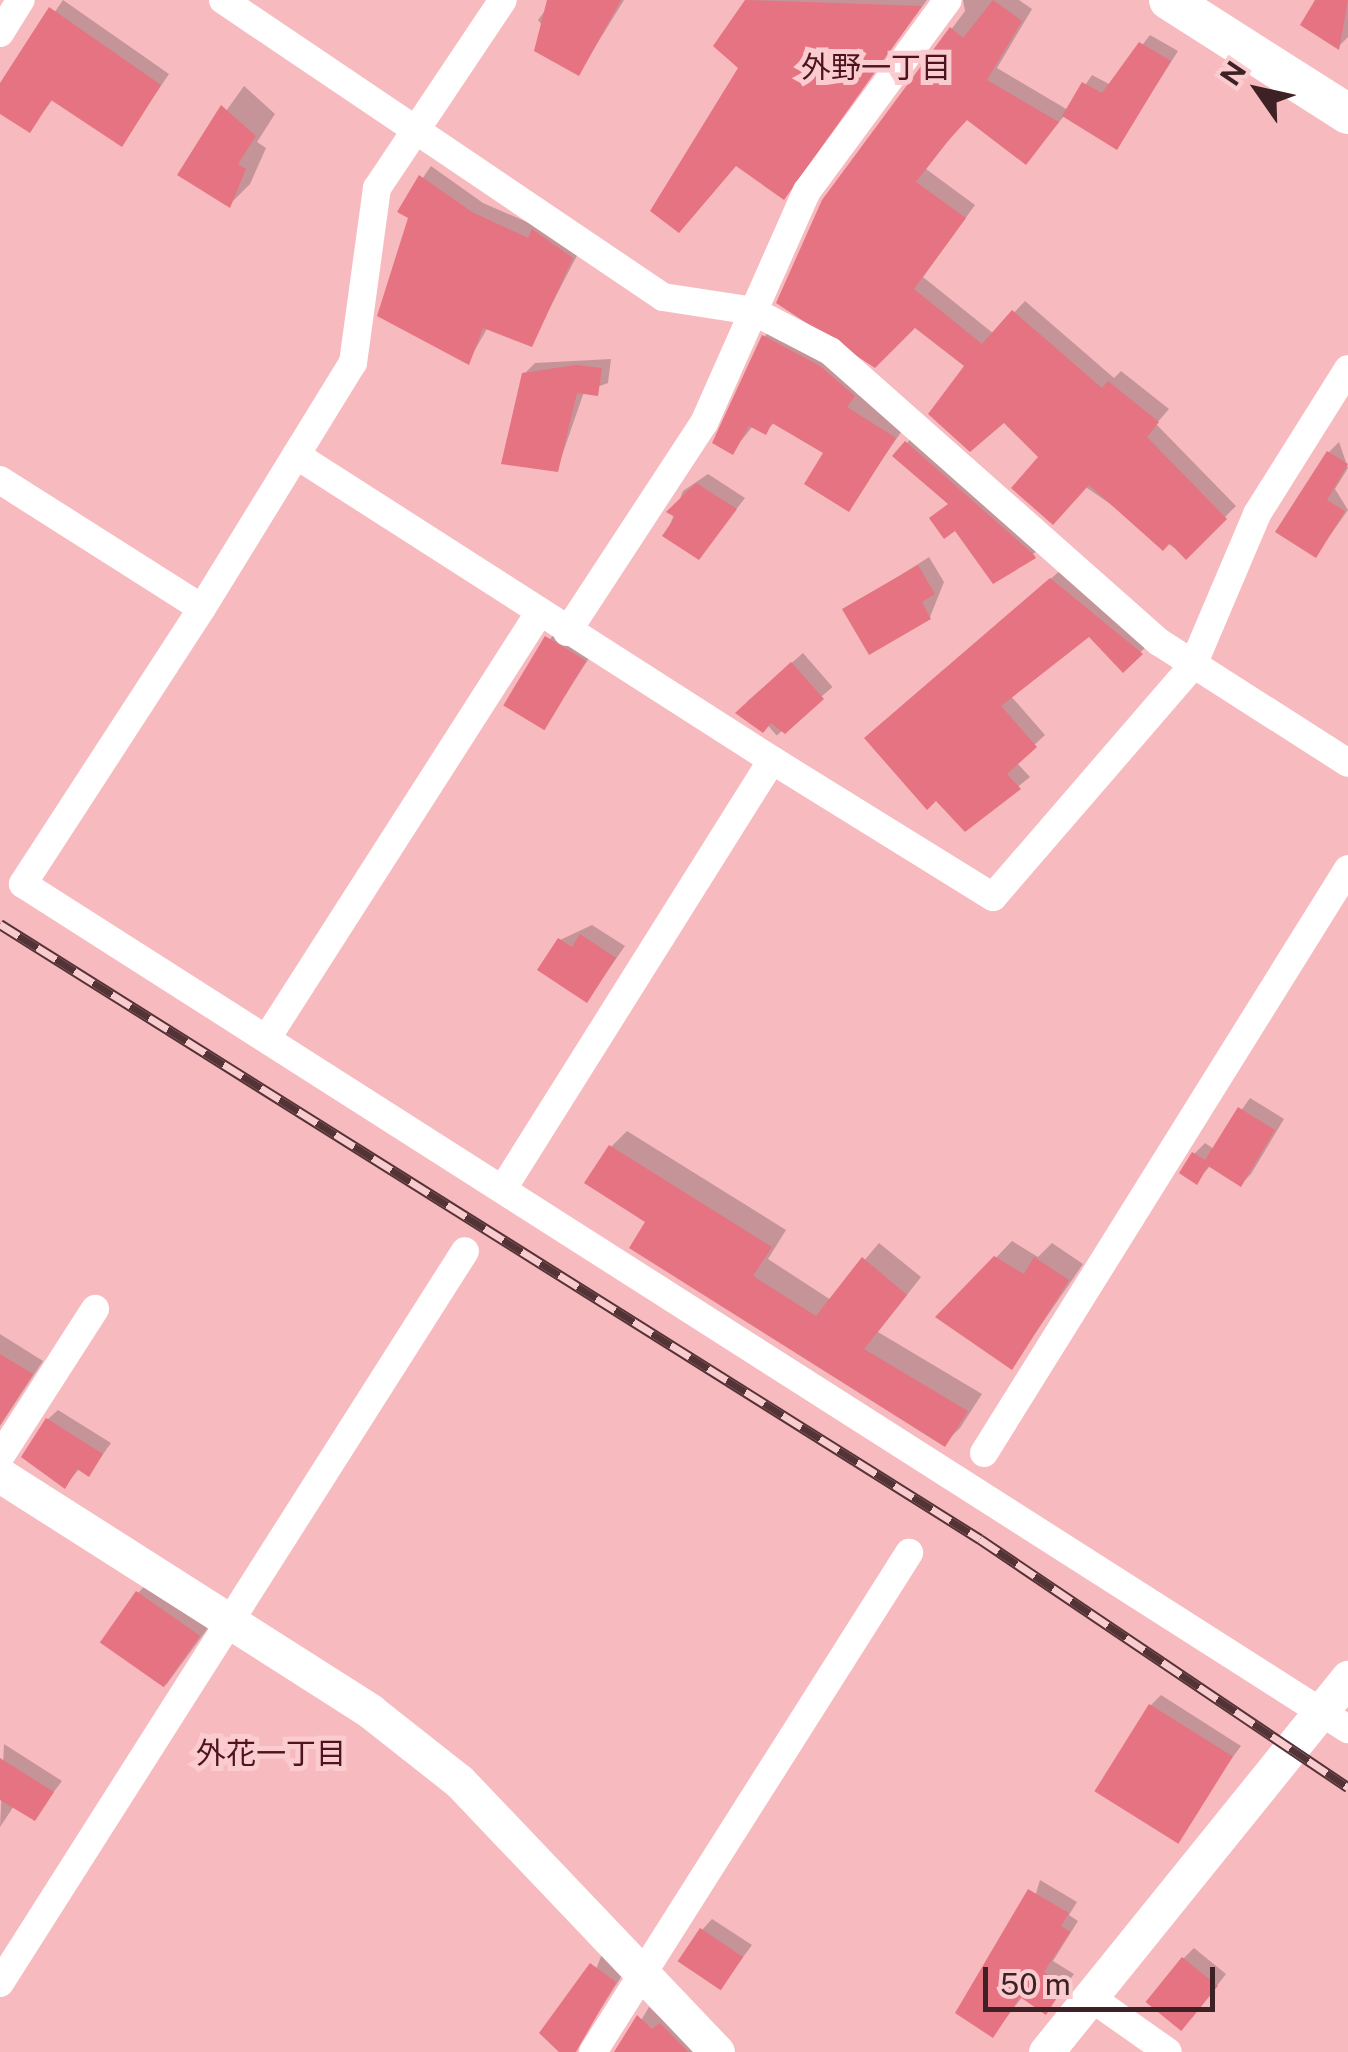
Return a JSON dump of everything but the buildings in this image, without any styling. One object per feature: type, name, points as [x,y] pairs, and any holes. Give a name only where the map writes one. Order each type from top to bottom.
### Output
[{"type":"main road","points":[[1169,0],[1348,114]]},
{"type":"street","points":[[0,33],[21,0]]},
{"type":"street","points":[[224,0],[663,296],[753,311],[830,351],[1193,665],[1348,762]]},
{"type":"street","points":[[503,0],[414,126],[377,188],[353,363],[202,608],[22,884],[1335,1718]]},
{"type":"street","points":[[567,632],[704,423],[807,191],[948,0]]},
{"type":"street","points":[[296,456],[567,632],[993,898],[1193,665],[1256,514],[1348,369]]},
{"type":"street","points":[[0,480],[202,608]]},
{"type":"street","points":[[266,1038],[539,613]]},
{"type":"street","points":[[504,1187],[772,760]]},
{"type":"street","points":[[984,1453],[1348,869]]},
{"type":"street","points":[[0,1983],[234,1622],[465,1251]]},
{"type":"street","points":[[0,1456],[95,1309]]},
{"type":"street","points":[[0,1475],[234,1622],[459,1780],[717,2052]]},
{"type":"street","points":[[593,2052],[909,1553]]},
{"type":"street","points":[[1046,2052],[1335,1718],[1348,1678]]},
{"type":"street","points":[[1090,1997],[1168,2052]]},
{"type":"railway","points":[[0,924],[980,1539],[1348,1787]]},
{"type":"district","name":"外野一丁目","points":[[876,67]]},
{"type":"district","name":"外花一丁目","points":[[271,1753]]}]
